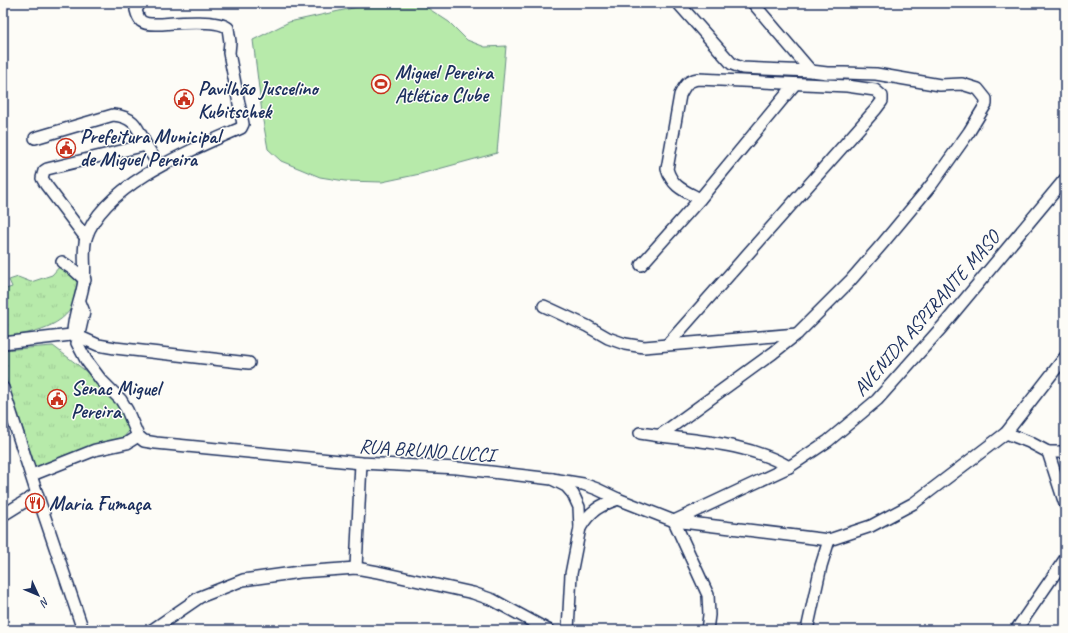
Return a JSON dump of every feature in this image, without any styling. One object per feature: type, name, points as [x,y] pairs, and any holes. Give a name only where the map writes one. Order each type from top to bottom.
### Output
[{"type":"street","points":[[32,475],[95,450],[127,443],[138,436],[121,400],[101,380],[86,360],[75,337],[84,312],[80,301],[85,280],[86,238],[94,222],[103,210],[140,178],[160,166],[241,128],[243,124],[229,53],[230,42],[228,28],[224,25],[211,23],[154,24],[144,22],[138,17],[136,10],[140,3]]},
{"type":"street","points":[[660,436],[773,354],[797,334],[850,281],[884,243],[932,184],[969,132],[986,104],[984,94],[978,89],[973,86],[962,84],[940,85],[876,74],[742,68],[732,64],[678,3]]},
{"type":"street","points":[[753,3],[811,71]]},
{"type":"street","points":[[668,344],[876,110],[882,101],[882,96],[875,90],[847,86],[698,79],[691,80],[685,86],[680,95],[667,169],[669,177],[674,184],[700,199]]},
{"type":"street","points":[[641,265],[700,199],[795,84]]},
{"type":"street","points":[[36,138],[113,115],[121,116],[132,120],[160,166]]},
{"type":"street","points":[[86,238],[46,185],[42,178],[44,172],[46,169],[146,145]]},
{"type":"street","name":"AVENIDA ASPIRANTE MASO","points":[[674,521],[789,467],[828,441],[877,400],[942,327],[1065,179]]},
{"type":"street","points":[[62,262],[85,280]]},
{"type":"street","points":[[544,306],[587,326],[608,338],[625,344],[644,347],[797,334]]},
{"type":"street","points":[[3,347],[75,337]]},
{"type":"street","points":[[3,343],[75,337],[98,345],[145,356],[249,363]]},
{"type":"street","points":[[552,479],[583,484],[674,521],[829,540],[871,526],[914,503],[1006,433],[1065,357]]},
{"type":"street","points":[[3,388],[83,630]]},
{"type":"street","points":[[640,433],[684,438],[753,451],[775,459],[789,467]]},
{"type":"street","points":[[1006,433],[1029,442],[1048,452],[1065,452]]},
{"type":"street","name":"RUA BRUNO LUCCI","points":[[138,436],[144,441],[152,442],[361,463],[458,468],[552,479],[566,486],[573,494],[579,507],[580,528],[571,574],[568,630]]},
{"type":"street","points":[[1048,452],[1065,504]]},
{"type":"street","points":[[356,568],[361,463]]},
{"type":"street","points":[[3,515],[37,494]]},
{"type":"street","points":[[580,528],[592,512],[602,505],[618,499]]},
{"type":"street","points":[[674,521],[708,595],[709,615],[707,630]]},
{"type":"street","points":[[807,630],[829,540]]},
{"type":"street","points":[[1016,630],[1065,559]]},
{"type":"street","points":[[152,630],[200,597],[243,580],[300,572],[356,568],[473,593],[493,600],[548,630]]},
{"type":"green space","name":"Miguel Pereira Atlético Clube","points":[[420,3],[449,22],[467,40],[485,47],[506,46],[497,153],[420,174],[382,182],[345,181],[320,177],[281,161],[268,149],[253,40],[289,22],[371,4]]},
{"type":"green space","points":[[61,265],[74,275],[78,281],[76,296],[72,307],[57,322],[47,327],[24,334],[3,338],[3,290],[12,287],[9,280],[18,277],[31,282],[52,275]]},
{"type":"green space","points":[[53,346],[91,376],[109,393],[123,412],[130,430],[123,438],[108,441],[37,471],[3,370],[3,350]]},
{"type":"place","name":"Miguel Pereira Atlético Clube","points":[[381,84]]},
{"type":"place","name":"Pavilhão Juscelino Kubitschek","points":[[184,99]]},
{"type":"place","name":"Prefeitura Municipal de Miguel Pereira","points":[[66,148]]},
{"type":"place","name":"Senac Miguel Pereira","points":[[57,399]]},
{"type":"place","name":"Maria Fumaça","points":[[35,503]]}]
